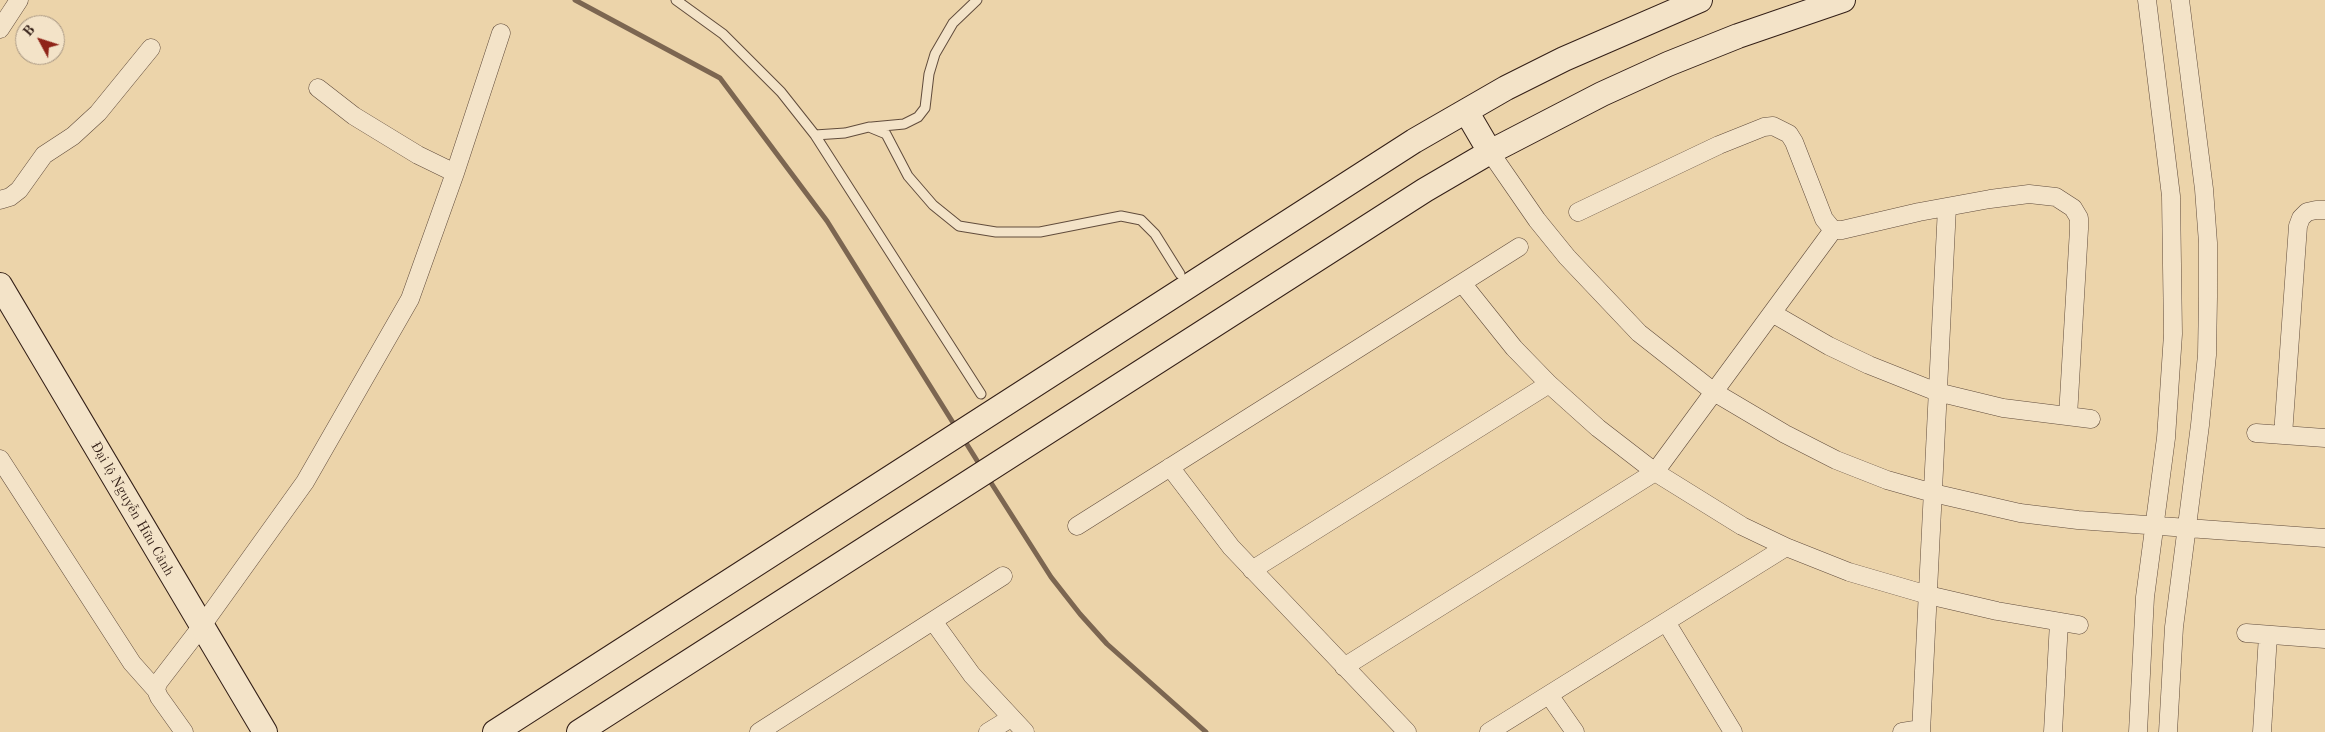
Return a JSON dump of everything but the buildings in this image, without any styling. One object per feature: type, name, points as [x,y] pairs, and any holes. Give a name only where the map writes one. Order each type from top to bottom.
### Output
[{"type":"street","points":[[0,29],[19,0]]},
{"type":"street","points":[[495,732],[1414,142],[1466,111],[1564,58],[1700,0]]},
{"type":"street","points":[[590,729],[1425,190],[1490,152],[1586,102],[1668,64],[1738,36],[1844,0]]},
{"type":"street","points":[[2138,732],[2145,597],[2171,389],[2174,284],[2167,152],[2147,0]]},
{"type":"street","points":[[2168,732],[2174,627],[2207,355],[2208,243],[2199,133],[2180,0]]},
{"type":"street","points":[[156,690],[158,683],[201,627],[305,482],[363,384],[410,299],[456,173],[501,33]]},
{"type":"street","points":[[0,200],[10,197],[19,190],[44,155],[73,136],[98,114],[151,48]]},
{"type":"street","points":[[318,88],[354,116],[418,155],[456,173]]},
{"type":"street","points":[[1466,111],[1490,152],[1537,220],[1604,298],[1639,333],[1714,392],[1785,434],[1836,460],[1887,480],[1932,493],[2020,513],[2153,526],[2325,538]]},
{"type":"street","points":[[1578,212],[1719,145],[1764,127],[1772,126],[1789,134],[1794,142],[1824,219],[1833,230]]},
{"type":"street","points":[[1833,230],[1842,230],[1990,199],[2045,194],[2065,201],[2073,208],[2078,218],[2079,229],[2068,416]]},
{"type":"street","points":[[1902,732],[1921,730],[1946,207]]},
{"type":"street","points":[[2283,435],[2298,226],[2301,218],[2307,212],[2325,210]]},
{"type":"street","points":[[1344,667],[1655,472],[1833,230]]},
{"type":"street","points":[[1077,526],[1519,247]]},
{"type":"street","points":[[1462,283],[1514,348],[1549,384],[1598,428],[1655,472],[1742,526],[1786,547],[1849,572],[1928,595],[1997,611],[2079,625]]},
{"type":"street","name":"Đại lộ Nguyễn Hữu Cảnh","points":[[0,285],[201,627],[265,732]]},
{"type":"street","points":[[1772,313],[1861,361],[1938,392],[2003,408],[2091,419]]},
{"type":"street","points":[[1252,570],[1549,384]]},
{"type":"street","points":[[2256,433],[2325,438]]},
{"type":"street","points":[[0,459],[132,663],[156,690],[183,732]]},
{"type":"street","points":[[1170,467],[1202,511],[1252,570],[1407,732]]},
{"type":"street","points":[[1489,732],[1786,547]]},
{"type":"street","points":[[759,732],[1003,576]]},
{"type":"street","points":[[933,621],[972,675],[1024,732]]},
{"type":"street","points":[[1666,622],[1733,732]]},
{"type":"street","points":[[2053,732],[2059,622]]},
{"type":"street","points":[[2246,633],[2325,639]]},
{"type":"street","points":[[2262,732],[2268,635]]},
{"type":"street","points":[[1549,695],[1575,732]]},
{"type":"street","points":[[988,732],[1011,718]]},
{"type":"lane","points":[[676,0],[723,34],[781,92],[815,135],[981,394]]},
{"type":"lane","points":[[815,135],[845,133],[869,127],[904,124],[918,117],[925,108],[929,74],[935,54],[953,24],[977,0]]},
{"type":"lane","points":[[869,127],[886,134],[908,176],[933,205],[959,226],[996,232],[1040,232],[1120,216],[1141,220],[1155,234],[1180,274]]},
{"type":"waterway","points":[[575,0],[720,78],[827,221],[957,429]]},
{"type":"waterway","points":[[963,438],[981,467]]},
{"type":"waterway","points":[[988,478],[1051,577],[1080,614],[1107,644],[1206,732]]}]
